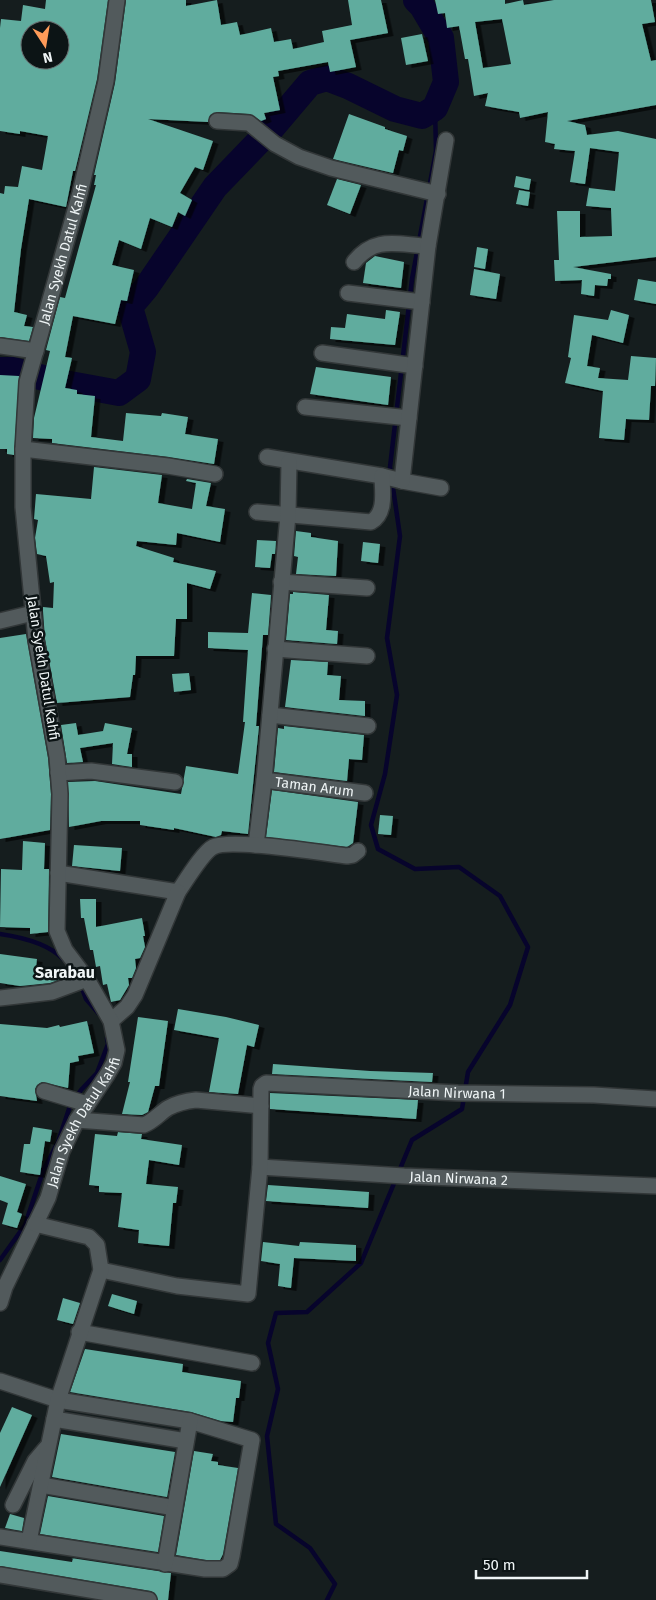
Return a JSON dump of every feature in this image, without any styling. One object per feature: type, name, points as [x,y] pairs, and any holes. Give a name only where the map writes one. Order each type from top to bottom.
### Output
[{"type":"street","name":"Jalan Syekh Datul Kahfi","points":[[0,1303],[3,1286],[48,1198],[62,1151],[77,1120],[77,1101],[107,1075],[114,1063],[117,1050],[111,1021],[82,981],[57,931],[60,794],[57,758],[42,680],[34,613],[23,508],[23,448],[27,382],[80,193],[104,90],[117,0]]},
{"type":"street","points":[[217,121],[247,123],[299,157],[331,168],[430,192]]},
{"type":"street","points":[[257,512],[371,522],[377,518],[393,479],[408,364],[411,301],[430,192],[446,140]]},
{"type":"street","points":[[354,262],[362,252],[375,245],[387,243],[422,246]]},
{"type":"street","points":[[348,293],[411,301]]},
{"type":"street","points":[[0,346],[35,353]]},
{"type":"street","points":[[322,353],[408,364]]},
{"type":"street","points":[[305,407],[400,417]]},
{"type":"street","points":[[23,448],[168,466],[215,474]]},
{"type":"street","points":[[267,457],[441,488]]},
{"type":"street","points":[[256,846],[264,780],[288,515],[289,462]]},
{"type":"street","points":[[281,582],[367,588]]},
{"type":"street","points":[[0,621],[34,613]]},
{"type":"street","points":[[275,649],[367,656]]},
{"type":"street","points":[[270,715],[368,726]]},
{"type":"street","points":[[58,773],[92,771],[175,782]]},
{"type":"street","name":"Taman Arum","points":[[264,780],[365,793]]},
{"type":"street","points":[[111,1021],[127,1007],[135,995],[178,892],[207,851],[220,845],[256,846],[347,856],[353,855],[358,851]]},
{"type":"street","points":[[58,873],[178,892]]},
{"type":"street","points":[[0,998],[52,992],[82,981]]},
{"type":"street","name":"Jalan Nirwana 1","points":[[261,1106],[261,1089],[266,1083],[464,1093],[594,1094],[656,1099]]},
{"type":"street","points":[[44,1091],[77,1101]]},
{"type":"street","points":[[77,1120],[144,1125],[169,1108],[186,1101],[196,1100],[261,1106],[260,1167],[248,1294],[177,1286],[100,1270]]},
{"type":"street","name":"Jalan Nirwana 2","points":[[260,1167],[656,1186]]},
{"type":"street","points":[[29,1541],[58,1400],[100,1270],[98,1245],[88,1237],[36,1224]]},
{"type":"street","points":[[79,1332],[252,1362]]},
{"type":"street","points":[[0,1381],[58,1400],[190,1421],[252,1440],[230,1564],[223,1569],[214,1570],[165,1564],[0,1537]]},
{"type":"street","points":[[54,1419],[186,1441]]},
{"type":"street","points":[[165,1564],[190,1421]]},
{"type":"street","points":[[13,1505],[35,1461],[48,1444]]},
{"type":"street","points":[[41,1485],[175,1508]]},
{"type":"street","points":[[0,1575],[149,1600]]},
{"type":"building","points":[[46,0],[108,0],[97,79],[75,171],[73,171],[66,207],[29,199],[14,312],[27,315],[24,326],[33,327],[29,341],[0,337],[0,193],[4,194],[5,186],[18,187],[22,166],[42,170],[48,136],[20,131],[20,134],[0,131],[1,19],[20,21],[20,70],[70,70],[70,20],[21,20],[23,5],[45,9]]},
{"type":"building","points":[[126,0],[186,0],[186,6],[217,0],[221,25],[237,22],[240,35],[271,28],[274,42],[291,39],[293,49],[324,42],[322,31],[352,25],[348,0],[381,0],[388,33],[350,40],[356,67],[330,72],[328,62],[278,71],[279,76],[273,77],[280,110],[264,113],[266,119],[261,121],[250,114],[218,112],[210,115],[208,122],[148,119],[213,141],[203,170],[195,167],[180,193],[192,200],[185,216],[178,212],[172,227],[150,218],[141,249],[119,240],[112,265],[134,270],[127,301],[121,300],[115,324],[73,316],[65,357],[72,358],[65,388],[77,390],[77,394],[95,396],[91,437],[123,441],[126,413],[161,416],[162,413],[188,417],[185,434],[218,439],[214,464],[52,443],[52,439],[33,438],[34,418],[50,351],[46,350],[60,297],[65,298],[96,185],[94,185],[96,175],[94,175],[115,83]]},
{"type":"building","points":[[435,0],[505,0],[505,4],[523,0],[524,5],[554,0],[651,0],[655,22],[642,24],[651,61],[656,60],[656,105],[567,121],[585,125],[587,135],[618,131],[656,139],[656,257],[573,267],[611,274],[611,279],[608,279],[607,286],[595,285],[594,296],[581,294],[582,280],[555,281],[554,260],[559,260],[557,211],[580,211],[580,237],[612,236],[611,208],[586,206],[589,188],[615,191],[619,152],[590,148],[585,184],[570,182],[575,151],[554,149],[555,144],[545,142],[548,112],[520,118],[519,112],[485,106],[488,93],[474,96],[468,59],[465,59],[459,26],[447,28],[445,13],[438,14]],"holes":[[[502,19],[511,64],[483,68],[475,22]]]},
{"type":"building","points":[[422,34],[428,61],[406,65],[401,38]]},
{"type":"building","points":[[349,114],[407,136],[403,151],[399,150],[393,173],[333,159]]},
{"type":"building","points":[[516,176],[531,179],[529,190],[514,187]]},
{"type":"building","points":[[337,179],[361,185],[350,214],[327,205]]},
{"type":"building","points":[[519,190],[530,192],[528,206],[516,204]]},
{"type":"building","points":[[477,247],[488,249],[485,269],[474,267]]},
{"type":"building","points":[[375,256],[404,262],[401,288],[363,283],[366,263]]},
{"type":"building","points":[[474,269],[500,274],[496,299],[470,295]]},
{"type":"building","points":[[638,279],[656,282],[656,304],[634,300]]},
{"type":"building","points":[[386,310],[400,312],[395,345],[330,339],[331,327],[345,328],[347,314],[385,319]]},
{"type":"building","points":[[611,310],[629,315],[623,343],[592,335],[587,366],[600,368],[598,378],[628,380],[631,356],[656,358],[655,386],[651,386],[649,420],[626,419],[624,440],[599,438],[603,391],[565,383],[571,358],[568,357],[574,315],[608,320]]},
{"type":"building","points":[[316,367],[391,377],[388,405],[310,394]]},
{"type":"building","points":[[0,375],[19,376],[14,455],[7,454],[7,449],[0,449]]},
{"type":"building","points":[[94,467],[162,475],[158,503],[192,509],[196,483],[186,481],[187,479],[211,483],[206,506],[225,509],[220,542],[177,533],[176,545],[137,541],[136,546],[174,558],[173,562],[216,571],[210,589],[187,583],[187,619],[176,619],[174,656],[136,656],[135,675],[133,675],[130,697],[57,703],[45,639],[43,611],[43,607],[53,608],[54,582],[50,583],[46,556],[37,554],[35,538],[38,520],[34,519],[36,494],[91,499]]},
{"type":"building","points":[[296,531],[311,533],[311,537],[338,541],[336,576],[296,574],[298,557],[294,556]]},
{"type":"building","points":[[257,540],[276,541],[275,554],[272,554],[270,568],[255,567]]},
{"type":"building","points":[[363,542],[380,544],[378,563],[361,561]]},
{"type":"building","points":[[293,592],[329,595],[326,630],[338,631],[337,644],[286,640],[290,594],[293,594]]},
{"type":"building","points":[[252,593],[271,595],[268,635],[263,635],[256,726],[259,726],[248,834],[222,831],[221,835],[216,837],[174,828],[174,830],[140,825],[140,821],[101,821],[69,827],[68,782],[95,781],[181,794],[186,766],[238,774],[245,722],[243,722],[248,650],[208,648],[208,632],[248,633]]},
{"type":"building","points":[[26,634],[48,758],[51,794],[50,830],[0,839],[0,638]]},
{"type":"building","points":[[291,660],[328,662],[327,675],[341,676],[339,700],[365,701],[365,716],[285,707]]},
{"type":"building","points":[[189,673],[191,690],[174,692],[172,674]]},
{"type":"building","points":[[76,723],[78,735],[103,731],[105,723],[132,728],[127,754],[132,754],[132,767],[112,764],[113,743],[80,748],[83,762],[67,763],[61,725]]},
{"type":"building","points":[[284,726],[364,735],[362,760],[349,759],[347,781],[274,772],[278,728],[284,729]]},
{"type":"building","points":[[272,790],[358,802],[353,843],[347,847],[266,837]]},
{"type":"building","points":[[380,815],[393,816],[391,835],[378,834]]},
{"type":"building","points":[[23,841],[45,843],[44,869],[49,869],[48,932],[30,934],[30,928],[0,927],[1,869],[22,870]]},
{"type":"building","points":[[74,845],[122,848],[120,871],[72,866]]},
{"type":"building","points":[[80,899],[96,899],[96,927],[142,918],[145,947],[140,958],[135,959],[136,968],[132,978],[128,978],[129,985],[120,1000],[111,1002],[107,984],[103,985],[100,966],[96,967],[93,950],[90,950],[84,918],[81,918]]},
{"type":"building","points":[[0,954],[37,959],[36,967],[62,971],[61,979],[50,983],[20,986],[0,983]]},
{"type":"building","points":[[178,1009],[259,1025],[254,1047],[247,1045],[238,1094],[209,1092],[219,1038],[174,1030]]},
{"type":"building","points":[[138,1017],[168,1021],[159,1086],[155,1086],[148,1112],[142,1115],[122,1114],[130,1082],[128,1082]]},
{"type":"building","points":[[87,1021],[94,1053],[78,1056],[79,1061],[70,1063],[68,1088],[42,1082],[35,1089],[37,1101],[0,1096],[0,1024],[47,1028]]},
{"type":"building","points":[[273,1064],[370,1071],[433,1073],[432,1082],[272,1074]]},
{"type":"building","points":[[270,1093],[418,1100],[416,1119],[270,1109]]},
{"type":"building","points":[[33,1127],[52,1130],[50,1142],[45,1141],[40,1175],[20,1172],[24,1144],[30,1144]]},
{"type":"building","points":[[118,1132],[142,1134],[141,1139],[182,1145],[179,1165],[149,1160],[146,1184],[178,1187],[176,1203],[173,1203],[169,1246],[138,1243],[139,1230],[118,1227],[122,1193],[99,1192],[99,1186],[89,1185],[95,1134],[117,1136]]},
{"type":"building","points":[[0,1176],[26,1184],[17,1212],[22,1214],[17,1228],[2,1224],[8,1203],[0,1200]]},
{"type":"building","points":[[268,1185],[369,1192],[368,1208],[266,1201]]},
{"type":"building","points":[[263,1242],[299,1246],[300,1242],[356,1245],[356,1261],[294,1258],[291,1288],[278,1286],[280,1264],[261,1261]]},
{"type":"building","points":[[112,1294],[137,1301],[134,1314],[108,1306]]},
{"type":"building","points":[[63,1298],[80,1303],[73,1324],[57,1320]]},
{"type":"building","points":[[85,1349],[183,1364],[182,1372],[241,1381],[239,1398],[236,1398],[233,1422],[221,1421],[191,1412],[70,1392]]},
{"type":"building","points":[[12,1407],[32,1415],[0,1487],[0,1433]]},
{"type":"building","points":[[61,1434],[175,1452],[167,1497],[52,1477]]},
{"type":"building","points":[[194,1451],[213,1454],[211,1461],[218,1462],[218,1465],[238,1468],[223,1554],[220,1560],[206,1560],[176,1555]]},
{"type":"building","points":[[48,1496],[164,1516],[158,1552],[40,1534]]},
{"type":"building","points":[[10,1514],[24,1518],[22,1531],[5,1528]]},
{"type":"building","points":[[0,1551],[72,1562],[73,1558],[171,1573],[168,1600],[158,1600],[155,1593],[151,1591],[0,1566]]},
{"type":"waterway","points":[[0,370],[13,370],[59,382],[119,393],[138,379],[143,352],[130,307],[146,288],[215,187],[271,129],[310,83],[327,78],[395,109],[422,116],[435,108],[446,82],[441,38],[422,6],[416,0]]},
{"type":"waterway","points":[[327,1600],[335,1584],[310,1548],[276,1524],[267,1436],[278,1389],[268,1343],[276,1313],[307,1312],[361,1263],[412,1140],[462,1109],[468,1072],[510,1005],[528,947],[500,896],[459,867],[415,869],[378,849],[371,825],[385,774],[397,695],[387,638],[400,536],[390,467],[412,279],[436,151],[435,108]]},
{"type":"waterway","points":[[0,934],[42,945],[57,953],[63,959]]},
{"type":"waterway","points":[[80,983],[86,999],[99,1014]]},
{"type":"waterway","points":[[0,1260],[25,1225],[43,1171],[58,1142],[70,1106],[81,1090],[97,1073],[108,1044],[107,1038]]},
{"type":"district","name":"Sarabau","points":[[65,972]]}]
